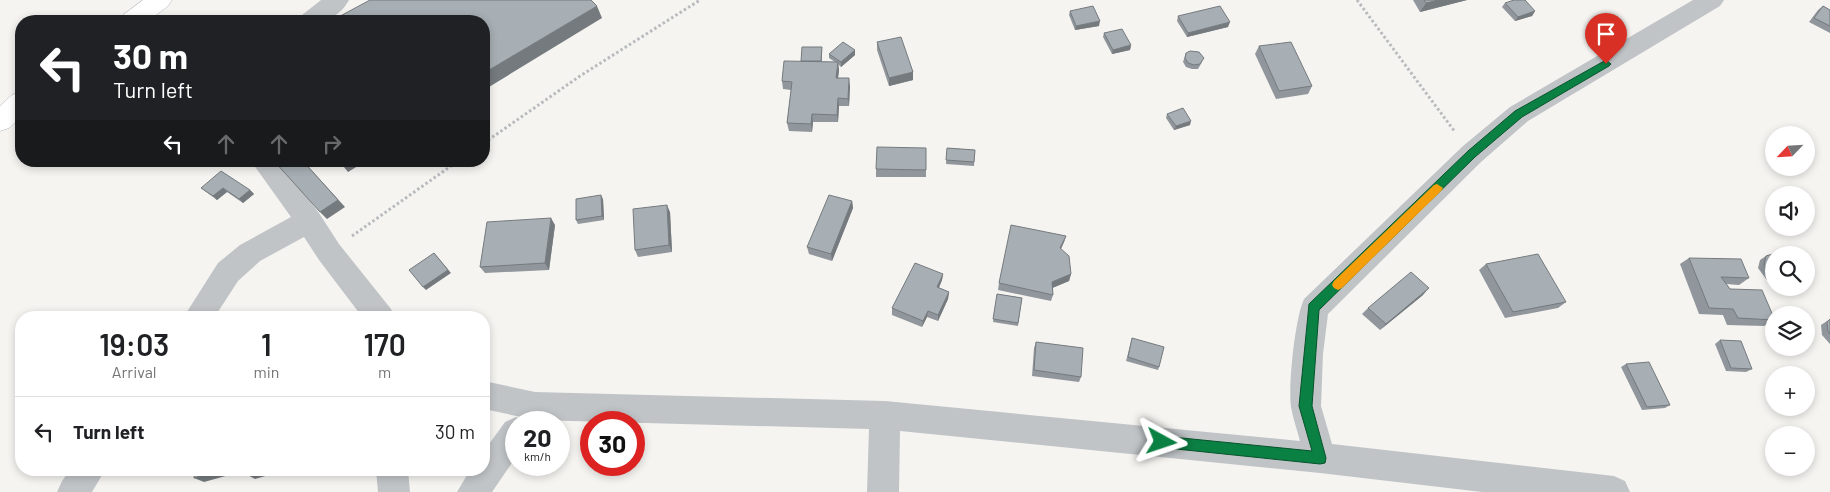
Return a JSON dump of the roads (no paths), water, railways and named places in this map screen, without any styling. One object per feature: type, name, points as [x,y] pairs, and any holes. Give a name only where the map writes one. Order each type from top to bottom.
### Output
[{"type":"main road","points":[[143,15],[160,0]]},
{"type":"main road","points":[[0,121],[15,107]]},
{"type":"street","points":[[318,15],[337,0]]},
{"type":"street","points":[[1320,458],[1306,406],[1314,308],[1472,154],[1519,114],[1712,0]]},
{"type":"street","points":[[268,167],[309,221],[329,252],[375,311]]},
{"type":"street","points":[[202,311],[228,272],[250,253],[309,221]]},
{"type":"street","points":[[490,398],[522,411]]},
{"type":"street","points":[[570,414],[885,415],[1320,458],[1521,487],[1614,492]]},
{"type":"street","points":[[883,492],[885,415]]},
{"type":"street","points":[[490,468],[505,447]]},
{"type":"street","points":[[73,492],[85,476]]},
{"type":"street","points":[[393,476],[394,492]]},
{"type":"street","points":[[473,492],[484,476]]}]
